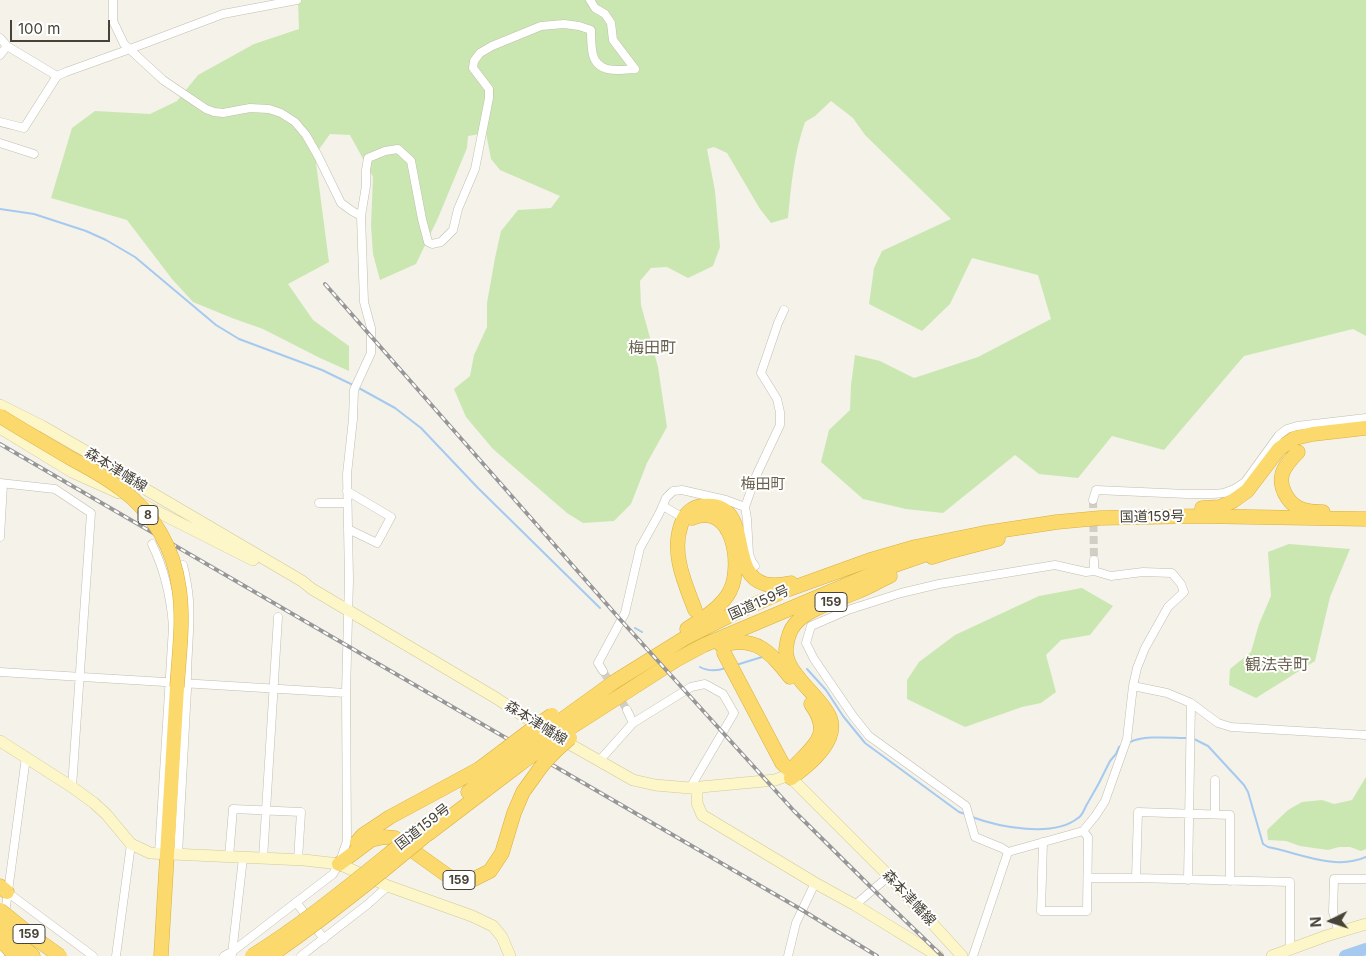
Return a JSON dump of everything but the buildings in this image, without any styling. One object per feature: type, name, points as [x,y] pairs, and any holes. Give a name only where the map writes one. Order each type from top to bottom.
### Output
[{"type":"highway","name":"8","points":[[0,416],[122,489],[154,522],[168,548],[177,575],[181,612],[178,684],[161,956]]},
{"type":"highway","points":[[1100,518],[1106,514],[1220,507],[1246,492],[1279,449],[1294,438],[1366,428]]},
{"type":"highway","points":[[1298,452],[1282,475],[1283,489],[1290,500],[1299,508],[1319,512],[1366,515]]},
{"type":"highway","name":"159","points":[[685,520],[689,511],[697,507],[714,506],[727,512],[736,525],[744,565],[750,576],[758,582],[772,586],[808,578],[851,562],[908,545],[978,530],[984,533]]},
{"type":"highway","name":"159","points":[[614,682],[629,667],[712,612],[720,605],[734,581],[733,542],[724,523],[718,518],[708,515],[698,515],[685,520]]},
{"type":"highway","name":"国道159号","points":[[564,724],[575,709],[614,682],[685,638],[784,591],[870,560],[915,547],[984,533],[1057,522],[1100,518],[1196,516],[1366,519]]},
{"type":"highway","points":[[685,520],[682,561],[697,609]]},
{"type":"highway","name":"国道159号","points":[[270,956],[369,883],[426,830],[512,758],[564,724],[704,645],[822,595],[916,558],[964,543],[1018,531],[1047,527],[1122,521],[1188,520],[1366,523]]},
{"type":"highway","name":"159","points":[[789,775],[810,763],[821,751],[829,736],[831,723],[826,710],[791,670],[786,658],[789,633],[795,623],[818,608],[931,558],[995,539],[1042,530],[1047,527]]},
{"type":"highway","name":"159","points":[[704,645],[716,646],[742,641],[753,643],[762,648],[786,671],[818,713],[821,731],[817,742],[789,775]]},
{"type":"highway","points":[[722,654],[789,775]]},
{"type":"highway","name":"159","points":[[564,724],[554,752],[544,762],[523,792],[514,813],[502,853],[490,872],[472,880],[460,880],[448,876],[395,838],[384,837],[371,840],[339,864],[363,835],[390,817],[479,768],[512,758],[532,729],[564,724]]},
{"type":"highway","name":"国道159号","points":[[252,956],[274,942],[426,830]]},
{"type":"highway","name":"159","points":[[0,910],[60,956]]},
{"type":"highway","points":[[0,924],[18,950]]},
{"type":"highway","points":[[0,940],[32,956]]},
{"type":"main road","name":"森本津幡線","points":[[0,405],[42,426],[101,460],[135,483],[496,698],[537,725],[633,780],[655,785],[693,788],[775,780],[789,775],[889,876],[962,956]]},
{"type":"main road","name":"森本津幡線","points":[[0,428],[72,472],[112,489],[301,585],[306,585]]},
{"type":"main road","points":[[0,741],[94,803],[106,814],[131,844],[150,852],[339,864],[388,886],[472,916],[493,926],[502,937],[510,956]]},
{"type":"main road","points":[[693,788],[696,803],[702,815],[938,956]]},
{"type":"main road","points":[[1272,956],[1366,924]]},
{"type":"street","points":[[112,0],[113,21],[124,44],[163,80],[206,109],[223,113],[250,108],[269,109],[281,113],[295,122],[306,135],[318,156],[341,203],[352,212],[361,216]]},
{"type":"street","points":[[0,122],[24,128],[57,76],[66,72],[223,14],[297,0]]},
{"type":"street","points":[[224,956],[232,953],[333,874],[347,842],[346,693],[349,580],[347,474],[356,386],[372,353],[371,328],[364,302],[361,216],[368,158],[385,151],[398,149],[411,161],[428,242],[432,244],[441,242],[453,230],[458,209],[475,169],[489,98],[488,88],[473,68],[474,61],[480,53],[492,46],[541,26],[564,24],[591,30],[593,56],[598,65],[607,70],[616,71],[635,69],[613,40],[611,23],[605,14],[595,8],[590,0]]},
{"type":"street","points":[[0,38],[7,46],[57,76]]},
{"type":"street","points":[[0,55],[7,46]]},
{"type":"street","points":[[0,143],[34,154]]},
{"type":"street","points":[[755,566],[749,554],[747,519],[744,507],[780,425],[777,399],[761,373],[784,310]]},
{"type":"street","points":[[1093,500],[1096,490],[1187,494],[1213,494],[1234,490],[1245,482],[1279,435],[1287,429],[1297,426],[1366,418]]},
{"type":"street","points":[[38,452],[42,426]]},
{"type":"street","points":[[133,500],[135,483]]},
{"type":"street","points":[[0,537],[2,484],[55,489],[91,514],[72,787]]},
{"type":"street","points":[[603,671],[598,663],[625,613],[640,548],[666,498],[673,491],[682,490],[726,500],[744,507]]},
{"type":"street","points":[[347,491],[391,517],[376,543],[348,529]]},
{"type":"street","points":[[319,503],[347,503]]},
{"type":"street","points":[[663,506],[685,520]]},
{"type":"street","points":[[152,544],[166,578],[171,603],[182,736],[168,853]]},
{"type":"street","points":[[1094,560],[1094,571]]},
{"type":"street","points":[[1055,564],[1086,572],[1094,571],[1111,576],[1143,572],[1172,573],[1182,584],[1184,592],[1168,607],[1145,648],[1137,668],[1126,742],[1105,801],[1096,815],[1083,831],[1008,852],[975,837],[966,806],[869,736],[814,659],[806,643],[810,626],[848,610],[892,595],[939,584],[1055,564]]},
{"type":"street","points":[[168,853],[168,735],[178,684],[189,601],[183,565]]},
{"type":"street","points":[[166,578],[185,576]]},
{"type":"street","points":[[263,859],[278,617]]},
{"type":"street","points":[[0,672],[346,693]]},
{"type":"street","points":[[600,760],[633,723],[691,687],[705,684],[723,694],[734,713],[693,788]]},
{"type":"street","points":[[1133,686],[1167,693],[1191,703],[1218,723],[1232,727],[1366,735]]},
{"type":"street","points":[[1188,880],[1191,703]]},
{"type":"street","points":[[627,710],[633,723]]},
{"type":"street","points":[[0,956],[4,889],[26,757]]},
{"type":"street","points":[[1215,814],[1216,780]]},
{"type":"street","points":[[229,857],[233,809],[266,810],[300,812],[298,860]]},
{"type":"street","points":[[1136,878],[1138,812],[1230,814],[1230,881]]},
{"type":"street","points":[[1043,842],[1041,911],[1087,911],[1088,837],[1083,831]]},
{"type":"street","points":[[116,956],[131,844]]},
{"type":"street","points":[[973,956],[1008,852]]},
{"type":"street","points":[[232,953],[243,858]]},
{"type":"street","points":[[855,905],[889,876]]},
{"type":"street","points":[[1088,878],[1290,882],[1290,949]]},
{"type":"street","points":[[1339,932],[1333,912],[1334,879],[1366,879]]},
{"type":"street","points":[[788,956],[796,923],[815,883]]},
{"type":"street","points":[[301,956],[388,886]]},
{"type":"street","points":[[4,889],[93,956]]},
{"type":"street","points":[[296,902],[324,938]]},
{"type":"green space","points":[[298,0],[1366,0],[1366,336],[1353,329],[1244,356],[1164,450],[1112,436],[1078,478],[1039,474],[1015,455],[943,513],[906,509],[863,499],[821,462],[829,430],[850,410],[855,355],[880,361],[914,378],[978,357],[1051,319],[1038,275],[972,258],[950,304],[922,331],[869,304],[874,268],[882,251],[951,219],[865,135],[853,118],[831,101],[815,116],[805,122],[796,158],[788,218],[771,223],[760,209],[727,153],[714,147],[707,149],[715,191],[720,247],[713,266],[688,278],[667,267],[651,268],[640,281],[641,305],[658,367],[667,427],[647,463],[631,504],[614,521],[583,523],[567,513],[493,449],[466,417],[454,389],[470,376],[474,355],[487,327],[487,303],[501,231],[518,210],[551,208],[560,196],[500,170],[491,159],[486,133],[468,136],[467,148],[438,218],[416,264],[380,280],[373,254],[371,226],[373,177],[350,135],[330,134],[315,155],[329,262],[288,284],[313,320],[349,346],[349,371],[263,329],[193,302],[172,279],[127,220],[51,198],[72,128],[95,111],[150,114],[177,101],[198,75],[254,44],[299,29]]},
{"type":"green space","points":[[1289,544],[1350,549],[1330,597],[1315,661],[1256,698],[1229,685],[1230,669],[1251,652],[1259,624],[1271,596],[1268,552]]},
{"type":"green space","points":[[1082,588],[1113,606],[1090,635],[1061,640],[1046,655],[1056,692],[1041,703],[1022,707],[965,727],[907,699],[907,680],[919,662],[955,635],[1039,596]]},
{"type":"green space","points":[[1366,777],[1366,849],[1361,851],[1350,847],[1339,847],[1328,850],[1300,846],[1286,841],[1268,840],[1267,830],[1288,810],[1302,802],[1322,800],[1334,804],[1352,800]]},
{"type":"waterway","points":[[0,209],[34,214],[86,231],[106,240],[135,257],[216,325],[239,339],[322,370],[353,385]]},
{"type":"waterway","points":[[357,387],[395,408],[421,428],[478,488],[600,608]]},
{"type":"waterway","points":[[635,628],[642,632]]},
{"type":"waterway","points":[[736,665],[762,657]]},
{"type":"waterway","points":[[700,667],[707,670],[726,668]]},
{"type":"waterway","points":[[807,669],[826,690],[843,716],[865,743],[959,812],[965,814]]},
{"type":"waterway","points":[[1130,742],[1150,738],[1187,738]]},
{"type":"waterway","points":[[1192,738],[1208,746],[1244,785],[1248,792],[1263,844],[1268,847],[1330,862],[1354,861],[1366,857]]},
{"type":"waterway","points":[[972,817],[996,824],[1026,829],[1055,828],[1067,824],[1082,814],[1110,761],[1121,746]]},
{"type":"waterway","points":[[1345,956],[1366,949]]},
{"type":"tunnel","points":[[1093,500],[1094,560]]},
{"type":"tunnel","points":[[603,671],[627,710]]},
{"type":"railway","points":[[325,284],[618,617],[794,811],[942,956]]},
{"type":"railway","points":[[0,444],[802,910],[877,956]]},
{"type":"district","name":"梅田町","points":[[652,348]]},
{"type":"district","name":"梅田町","points":[[763,484]]},
{"type":"district","name":"観法寺町","points":[[1277,665]]}]
